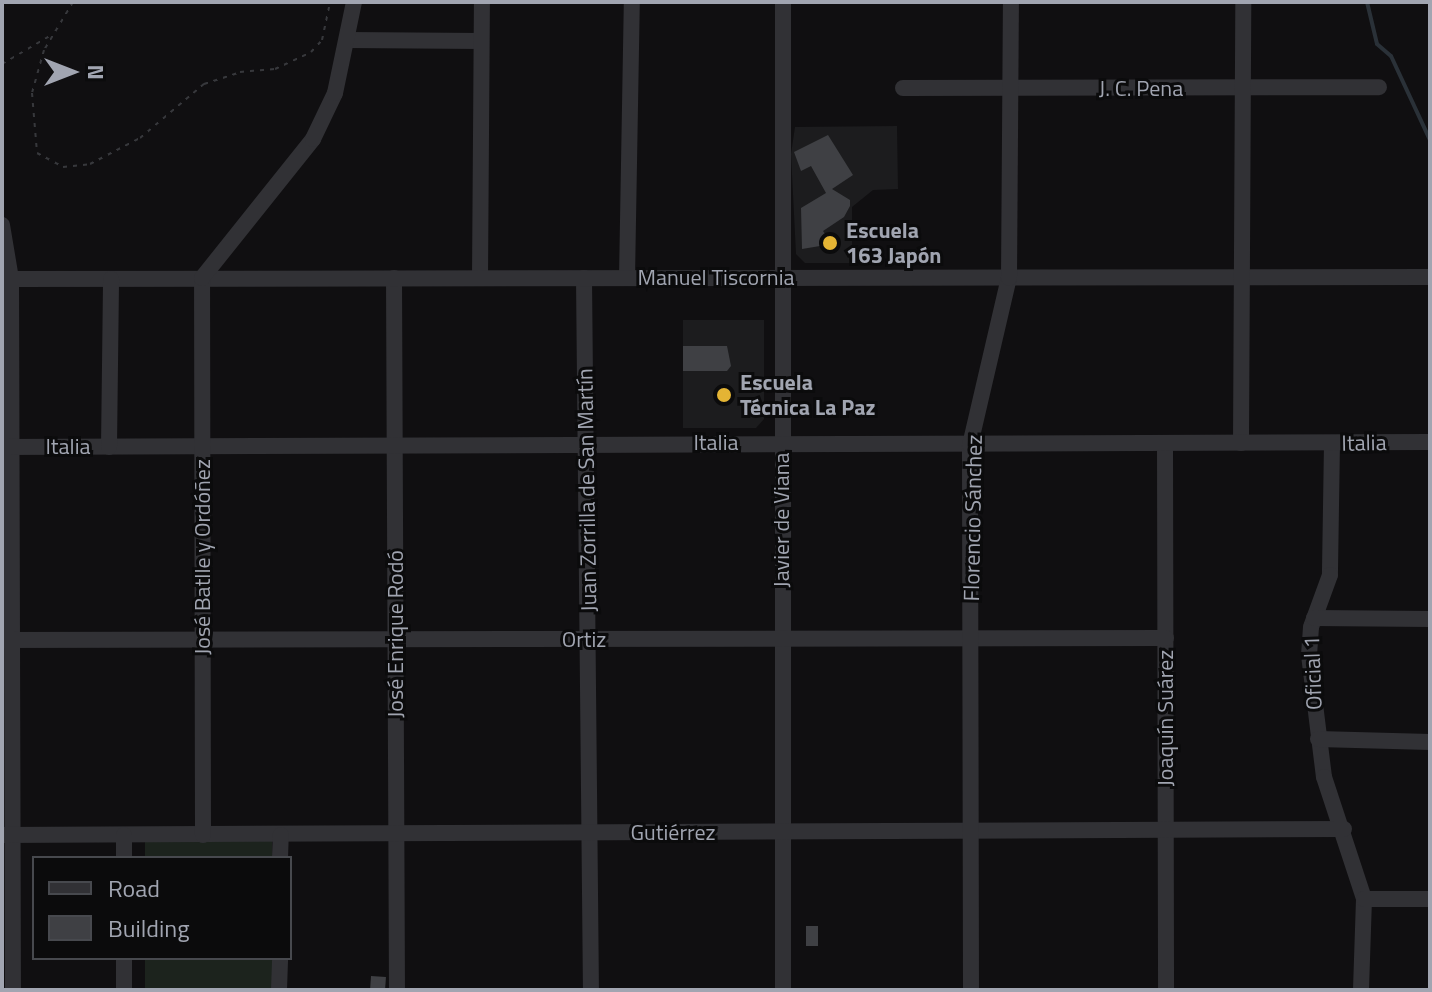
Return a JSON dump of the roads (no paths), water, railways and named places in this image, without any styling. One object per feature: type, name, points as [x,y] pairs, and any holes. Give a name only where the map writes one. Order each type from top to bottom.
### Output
[{"type":"street","points":[[202,278],[313,139],[335,93],[354,2]]},
{"type":"street","points":[[480,278],[482,2]]},
{"type":"street","points":[[627,278],[632,2]]},
{"type":"street","name":"Javier de Viana","points":[[783,2],[783,990]]},
{"type":"street","name":"Florencio Sánchez","points":[[971,990],[970,445],[1009,278],[1011,2]]},
{"type":"street","points":[[1241,443],[1243,2]]},
{"type":"street","points":[[347,40],[481,41]]},
{"type":"street","name":"J. C. Pena","points":[[903,88],[1379,87]]},
{"type":"street","points":[[2,225],[6,279],[7,835],[13,990]]},
{"type":"street","name":"Manuel Tiscornia","points":[[6,279],[1430,277]]},
{"type":"street","name":"José Batlle y Ordóñez","points":[[202,278],[203,835]]},
{"type":"street","name":"José Enrique Rodó","points":[[394,278],[397,990]]},
{"type":"street","name":"Juan Zorrilla de San Martín","points":[[584,278],[591,990]]},
{"type":"street","points":[[109,447],[111,279]]},
{"type":"street","name":"Italia","points":[[7,447],[586,442],[1165,446],[1430,442]]},
{"type":"street","name":"Oficial 1","points":[[1332,443],[1330,575],[1314,618],[1309,655],[1324,777],[1344,829],[1364,899],[1361,990]]},
{"type":"street","name":"Joaquín Suárez","points":[[1165,446],[1166,990]]},
{"type":"street","points":[[1314,618],[1430,619]]},
{"type":"street","name":"Ortiz","points":[[6,640],[202,637],[589,641],[1166,638]]},
{"type":"street","points":[[1318,739],[1430,742]]},
{"type":"street","name":"Gutiérrez","points":[[7,835],[1344,829]]},
{"type":"street","points":[[124,835],[124,856]]},
{"type":"street","points":[[280,856],[281,835]]},
{"type":"street","points":[[1364,899],[1430,899]]},
{"type":"street","points":[[124,960],[124,990]]},
{"type":"street","points":[[279,990],[280,960]]},
{"type":"waterway","points":[[1367,2],[1377,44],[1391,56],[1430,140]]},
{"type":"place","name":"Escuela 163 Japón","points":[[830,243]]},
{"type":"place","name":"Escuela Técnica La Paz","points":[[724,395]]}]
